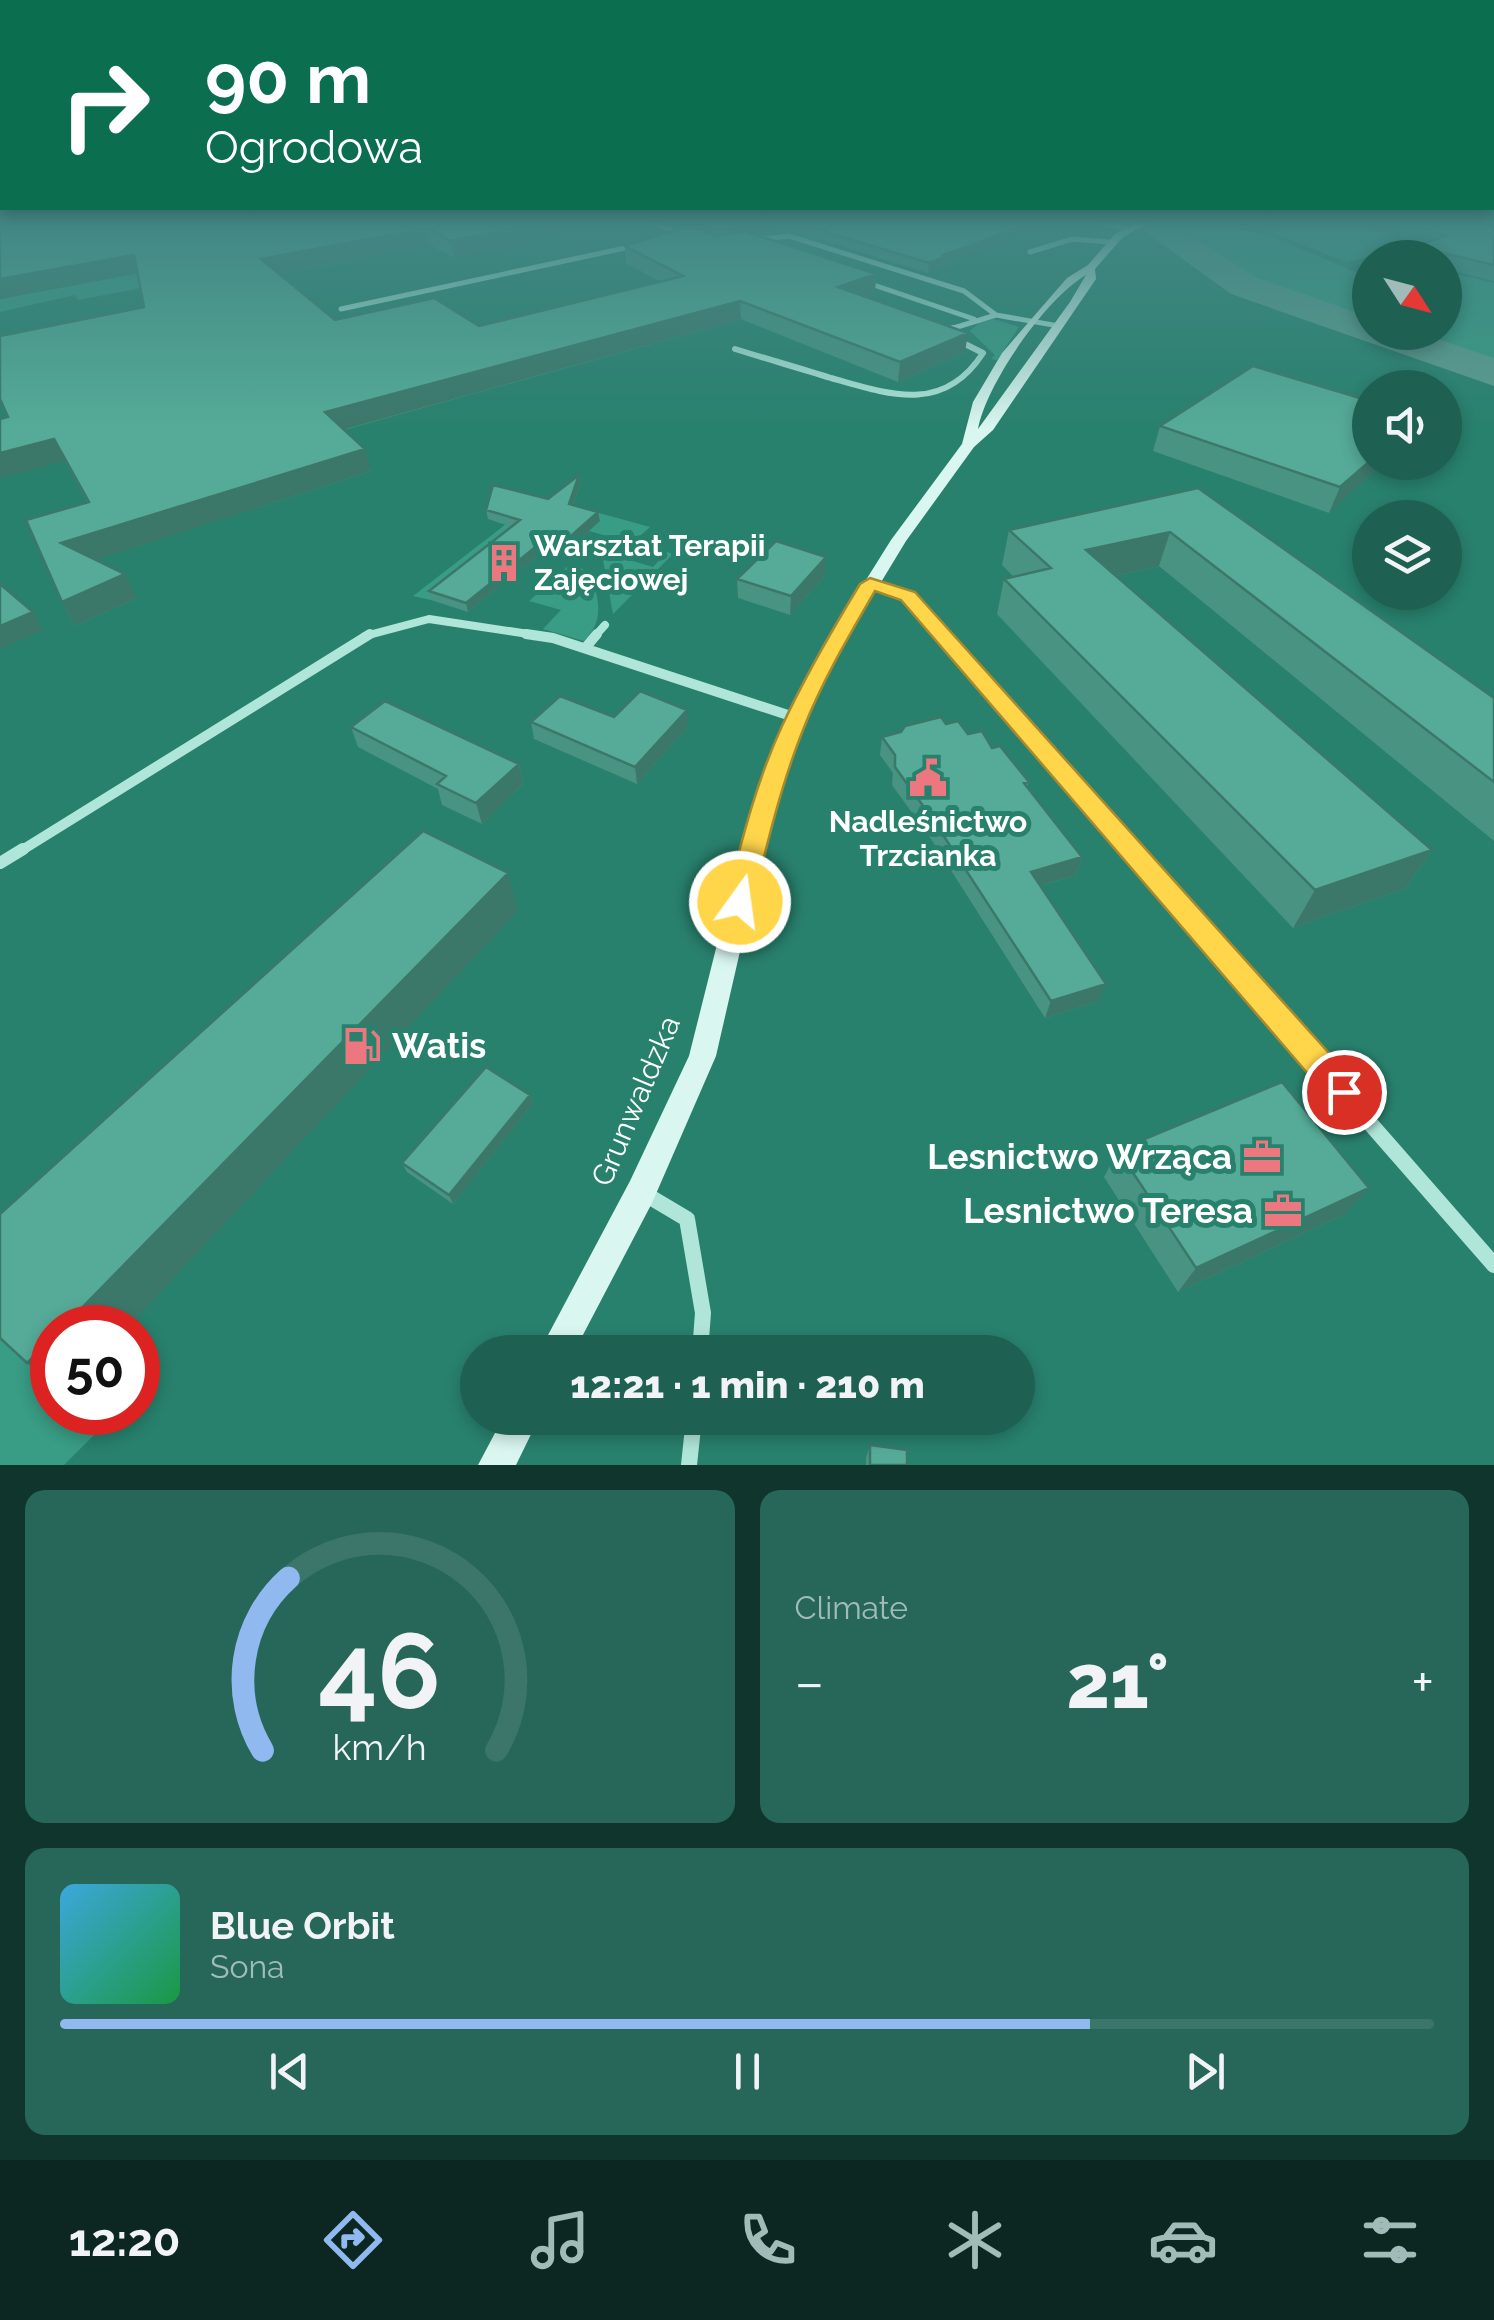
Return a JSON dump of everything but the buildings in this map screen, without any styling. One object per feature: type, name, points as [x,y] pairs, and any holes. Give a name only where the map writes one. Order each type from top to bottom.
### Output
[{"type":"main road","name":"Grunwaldzka","points":[[565,1335],[641,1192],[702,1056],[758,825],[797,718],[823,663],[870,584],[969,444],[981,435],[1002,406],[1066,291]]},
{"type":"main road","name":"Grunwaldzka","points":[[969,444],[970,430],[985,393],[1078,291]]},
{"type":"main road","points":[[496,1465],[513,1435]]},
{"type":"street","points":[[341,309],[423,291]]},
{"type":"street","points":[[893,291],[974,318]]},
{"type":"street","points":[[964,291],[996,315]]},
{"type":"street","points":[[735,350],[888,395],[926,396],[956,386],[983,354],[976,347],[938,333],[974,318],[996,315],[1047,324]]},
{"type":"street","points":[[870,584],[908,596],[1494,1264]]},
{"type":"street","points":[[0,863],[369,634],[429,619],[586,647],[730,699],[797,718]]},
{"type":"street","points":[[586,647],[605,625]]},
{"type":"street","points":[[641,1192],[687,1219],[702,1313],[701,1335]]},
{"type":"street","points":[[689,1465],[692,1435]]},
{"type":"green space","points":[[41,291],[124,291],[78,300],[75,295],[0,312],[0,299]]},
{"type":"green space","points":[[1263,291],[1352,291],[1352,324]]},
{"type":"green space","points":[[1462,291],[1494,291],[1494,372],[1428,350],[1462,350]]},
{"type":"green space","points":[[994,319],[1019,327],[997,360],[991,359],[995,355],[970,331],[979,323]]},
{"type":"green space","points":[[541,497],[650,527],[632,543],[589,531],[598,521],[525,527],[431,600],[413,596]]},
{"type":"green space","points":[[667,552],[673,554],[613,614],[603,560],[609,554],[653,567]]},
{"type":"green space","points":[[569,565],[590,571],[597,599],[598,616],[584,641],[543,629],[561,610],[529,601]]},
{"type":"green space","points":[[0,1329],[30,1357],[30,1435],[94,1435],[64,1465],[0,1465]]},
{"type":"waterway","points":[[1259,291],[1352,325]]},
{"type":"waterway","points":[[1427,350],[1494,373]]},
{"type":"place","name":"Warsztat Terapii Zajęciowej","points":[[504,563]]},
{"type":"place","name":"Nadleśnictwo Trzcianka","points":[[928,778]]},
{"type":"place","name":"Watis","points":[[362,1046]]},
{"type":"place","name":"Lesnictwo Wrząca","points":[[1262,1157]]},
{"type":"place","name":"Lesnictwo Teresa","points":[[1283,1211]]},
{"type":"route","points":[[740,902],[758,825],[791,730],[823,663],[870,584],[888,589],[908,596],[1344,1092]]}]
